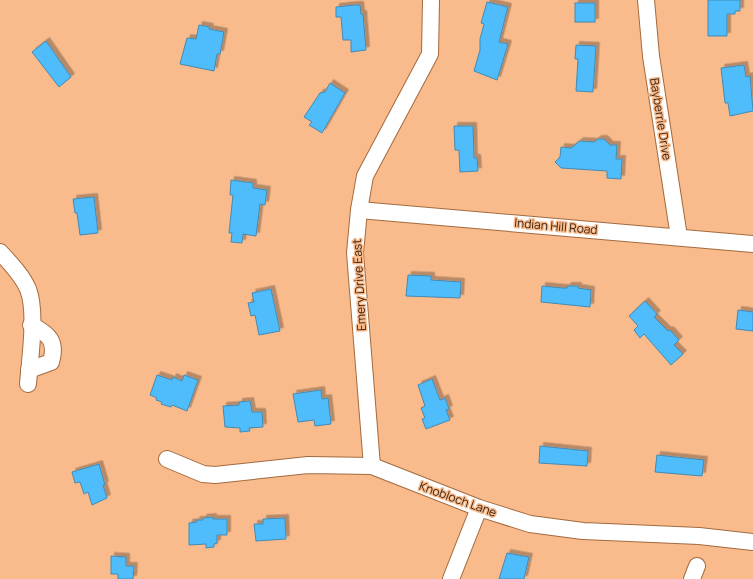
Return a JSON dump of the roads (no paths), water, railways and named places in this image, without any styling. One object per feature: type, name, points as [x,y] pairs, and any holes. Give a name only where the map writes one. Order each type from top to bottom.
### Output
[{"type":"street","name":"Emery Drive East","points":[[372,466],[355,252],[359,210],[365,176],[430,54],[431,0]]},
{"type":"street","name":"Bayberrie Drive","points":[[646,0],[651,56],[679,237]]},
{"type":"street","name":"Indian Hill Road","points":[[359,210],[753,244]]},
{"type":"street","points":[[0,252],[17,270],[28,289],[33,310],[31,325],[28,377],[51,362],[54,351],[50,338],[31,325]]},
{"type":"street","name":"Knobloch Lane","points":[[167,459],[203,474],[215,475],[308,465],[372,466],[479,508],[530,524],[583,531],[699,536],[753,542]]},
{"type":"street","points":[[451,579],[479,508]]}]
